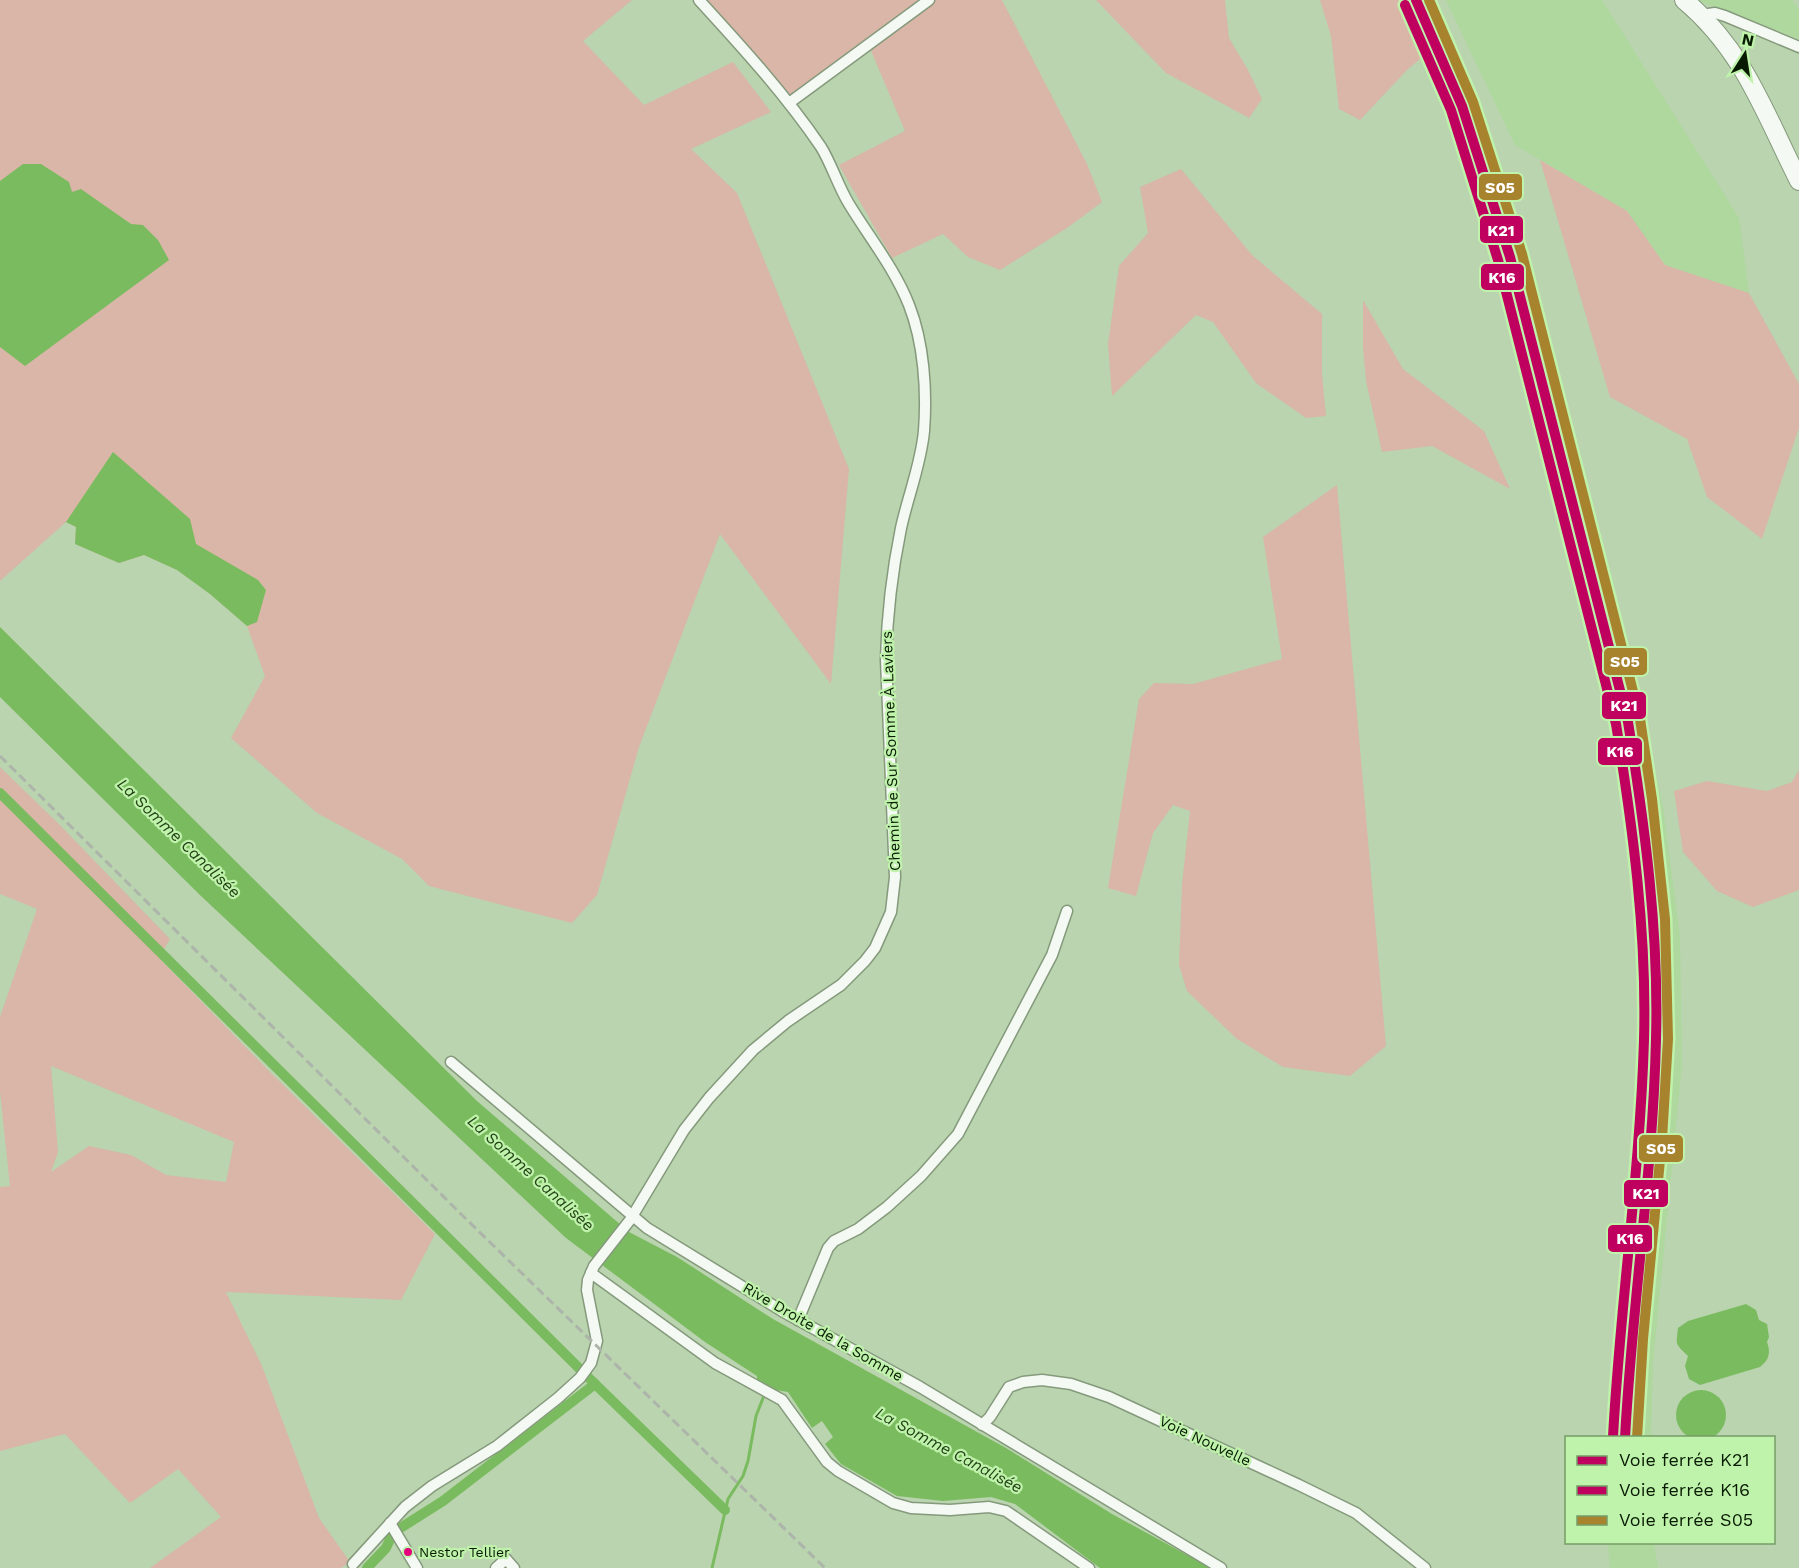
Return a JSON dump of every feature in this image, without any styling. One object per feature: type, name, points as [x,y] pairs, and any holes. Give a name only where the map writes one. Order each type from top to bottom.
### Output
[{"type":"main road","points":[[1684,0],[1708,22],[1751,81],[1799,181]]},
{"type":"street","name":"Chemin de Sur Somme À Laviers","points":[[592,1270],[631,1218],[695,1114],[753,1050],[789,1021],[841,985],[861,967],[875,948],[885,928],[895,892],[885,659],[889,599],[901,529],[924,432],[924,390],[920,349],[909,305],[898,283],[846,200],[821,147],[789,103],[699,0]]},
{"type":"street","points":[[789,103],[929,0]]},
{"type":"street","points":[[1708,22],[1715,13],[1799,47]]},
{"type":"street","points":[[1708,22],[1735,21]]},
{"type":"street","points":[[798,1320],[828,1248],[834,1241],[858,1228],[887,1207],[921,1176],[958,1134],[1052,955],[1067,911]]},
{"type":"street","name":"Rive Droite de la Somme","points":[[451,1062],[631,1218],[798,1320],[920,1387],[1221,1568]]},
{"type":"street","points":[[353,1564],[405,1507],[432,1486],[497,1446],[580,1378],[594,1357],[597,1341],[587,1296],[592,1270],[715,1363],[782,1400],[827,1462],[838,1471],[893,1503],[922,1510],[998,1508],[1006,1511],[1089,1568]]},
{"type":"street","name":"Voie Nouvelle","points":[[982,1425],[990,1417],[1009,1387],[1023,1382],[1042,1380],[1071,1384],[1109,1397],[1356,1513],[1425,1568]]},
{"type":"street","points":[[390,1523],[417,1568]]},
{"type":"street","points":[[496,1568],[506,1559],[514,1568]]},
{"type":"shaded area","points":[[0,0],[632,0],[583,41],[644,105],[733,62],[771,112],[691,149],[737,193],[849,469],[831,684],[720,534],[639,747],[597,895],[572,923],[429,886],[402,859],[317,813],[231,738],[265,676],[247,626],[210,594],[177,570],[144,555],[119,563],[75,544],[76,527],[66,522],[0,581]]},
{"type":"shaded area","points":[[699,0],[1002,0],[1087,164],[1102,202],[1067,228],[1000,270],[968,257],[943,234],[892,258],[839,165],[905,131],[869,46],[789,103]]},
{"type":"shaded area","points":[[1096,0],[1225,0],[1229,38],[1262,99],[1249,118],[1166,73]]},
{"type":"shaded area","points":[[1320,0],[1402,0],[1427,53],[1407,70],[1360,120],[1339,109],[1331,36]]},
{"type":"shaded area","points":[[1402,0],[1435,0],[1492,138],[1524,237],[1614,586],[1663,807],[1680,936],[1682,1064],[1653,1363],[1651,1436],[1609,1436],[1609,1414],[1644,1039],[1640,917],[1631,821],[1611,722],[1509,298],[1474,181],[1427,53]]},
{"type":"shaded area","points":[[1446,0],[1602,0],[1739,218],[1749,293],[1665,265],[1627,211],[1515,145]]},
{"type":"shaded area","points":[[1697,0],[1792,0],[1799,10],[1799,39]]},
{"type":"shaded area","points":[[1540,160],[1627,211],[1665,265],[1749,293],[1799,384],[1799,428],[1762,539],[1707,497],[1687,439],[1610,397]]},
{"type":"shaded area","points":[[1181,169],[1252,255],[1322,314],[1322,374],[1326,416],[1306,418],[1256,383],[1213,322],[1196,315],[1112,396],[1108,344],[1119,266],[1148,233],[1140,187]]},
{"type":"shaded area","points":[[1363,300],[1403,369],[1484,431],[1510,489],[1432,446],[1382,452],[1366,381]]},
{"type":"shaded area","points":[[1337,485],[1386,1046],[1350,1076],[1283,1067],[1237,1039],[1187,991],[1179,965],[1182,884],[1190,811],[1173,805],[1153,833],[1136,896],[1108,888],[1139,699],[1154,683],[1193,684],[1282,659],[1263,537]]},
{"type":"shaded area","points":[[0,767],[58,823],[170,939],[159,958],[268,1070],[435,1234],[401,1300],[226,1292],[262,1366],[319,1518],[350,1562],[341,1568],[150,1568],[221,1517],[178,1469],[130,1503],[65,1434],[0,1451],[0,1187],[10,1186],[0,1092],[0,1017],[37,909],[0,894]],"holes":[[[51,1066],[234,1142],[226,1182],[166,1175],[131,1155],[89,1146],[51,1172],[58,1152]]]},
{"type":"shaded area","points":[[1799,770],[1799,890],[1753,907],[1717,891],[1683,852],[1674,791],[1707,781],[1767,791],[1792,782]]},
{"type":"shaded area","points":[[1608,1544],[1654,1544],[1658,1568],[1610,1568]]},
{"type":"water","points":[[23,164],[41,164],[69,182],[72,192],[81,189],[131,224],[143,225],[158,240],[169,260],[25,366],[0,347],[0,181]]},
{"type":"water","points":[[113,452],[190,519],[196,544],[258,580],[266,590],[257,622],[247,626],[210,594],[177,570],[144,555],[119,563],[75,544],[76,527],[66,522]]},
{"type":"water","name":"La Somme Canalisée","points":[[0,627],[477,1101],[629,1232],[677,1257],[773,1319],[1006,1448],[1112,1514],[1211,1568],[1100,1568],[1015,1504],[991,1497],[943,1501],[897,1496],[841,1464],[825,1444],[833,1437],[822,1421],[812,1428],[788,1392],[775,1390],[757,1381],[757,1376],[705,1342],[566,1238],[201,896],[0,697]]},
{"type":"water","points":[[1746,1304],[1756,1310],[1759,1320],[1767,1324],[1769,1353],[1765,1362],[1760,1367],[1700,1385],[1689,1379],[1685,1366],[1688,1356],[1677,1344],[1678,1328],[1688,1321]]},
{"type":"water","points":[[1696,1390],[1706,1390],[1715,1394],[1722,1401],[1726,1410],[1724,1425],[1715,1436],[1687,1436],[1680,1429],[1676,1420],[1676,1410],[1680,1401],[1687,1394]]},
{"type":"waterway","points":[[0,793],[595,1384],[725,1510]]},
{"type":"waterway","points":[[402,1527],[443,1501],[595,1384]]},
{"type":"waterway","points":[[712,1568],[728,1499],[743,1476],[756,1416],[765,1393]]},
{"type":"waterway","points":[[367,1568],[386,1548],[391,1537]]},
{"type":"railway","points":[[0,756],[463,1216],[825,1568]]},
{"type":"rail line","name":"K21","points":[[1416,0],[1462,106],[1510,257],[1628,722],[1640,801],[1653,919],[1656,1039],[1651,1139],[1625,1436]]},
{"type":"rail line","name":"S05","points":[[1429,0],[1473,102],[1522,254],[1640,719],[1652,799],[1665,919],[1668,1039],[1637,1436]]},
{"type":"rail line","name":"K16","points":[[1405,5],[1451,110],[1498,260],[1616,724],[1628,803],[1641,921],[1644,1040],[1642,1090],[1613,1436]]},
{"type":"place","name":"Nestor Tellier","points":[[408,1552]]}]
